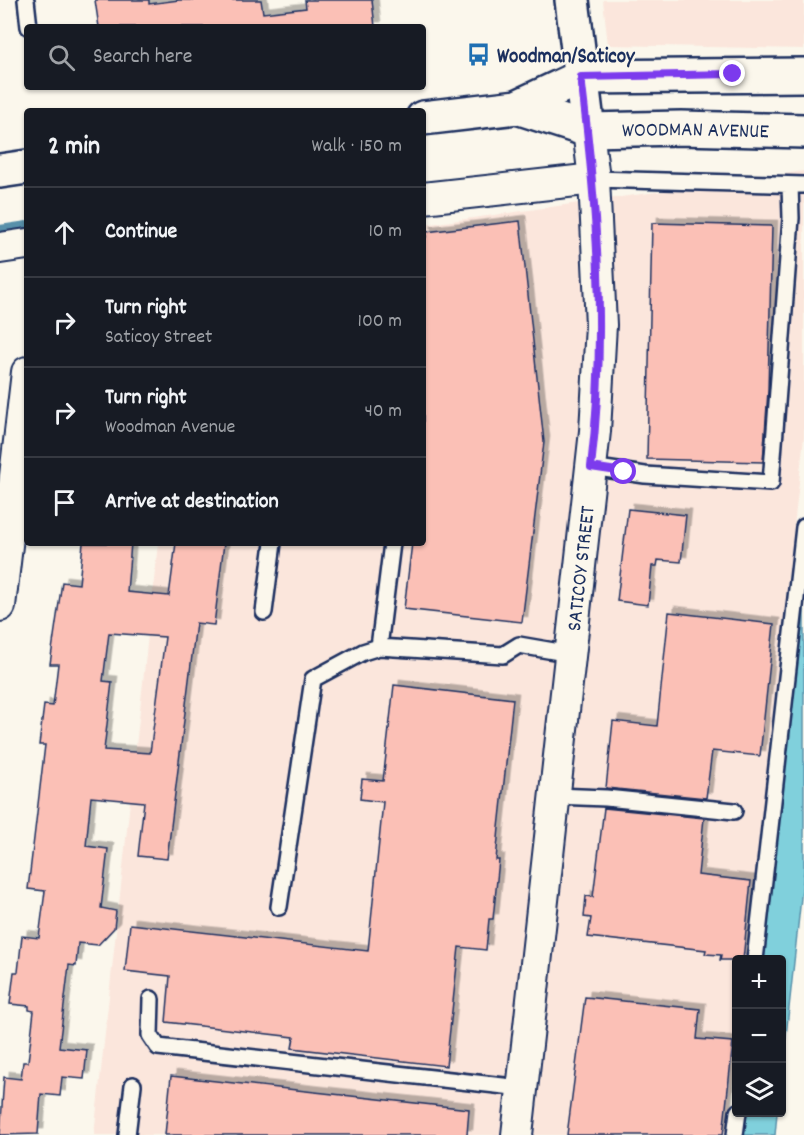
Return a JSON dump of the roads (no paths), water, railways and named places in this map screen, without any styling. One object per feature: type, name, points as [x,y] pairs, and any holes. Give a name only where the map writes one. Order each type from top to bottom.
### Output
[{"type":"main road","name":"SATICOY STREET","points":[[572,0],[588,130]]},
{"type":"main road","name":"WOODMAN AVENUE","points":[[426,118],[517,107],[581,77],[804,75]]},
{"type":"main road","name":"WOODMAN AVENUE","points":[[517,107],[588,130],[681,128],[804,131]]},
{"type":"main road","points":[[0,171],[24,167]]},
{"type":"street","name":"SATICOY STREET","points":[[517,1135],[591,467],[601,325],[594,179],[588,130]]},
{"type":"street","points":[[426,198],[594,179]]},
{"type":"street","points":[[0,248],[24,244]]},
{"type":"street","points":[[0,606],[24,398]]},
{"type":"lane","points":[[26,0],[29,24]]},
{"type":"lane","points":[[591,467],[645,475],[771,483],[791,218],[797,185],[594,179]]},
{"type":"lane","points":[[756,955],[804,527]]},
{"type":"lane","points":[[264,612],[273,546]]},
{"type":"lane","points":[[379,647],[392,546]]},
{"type":"lane","points":[[279,908],[313,679],[363,652],[379,647],[503,656],[519,645],[571,654]]},
{"type":"lane","points":[[555,796],[606,798],[734,811]]},
{"type":"lane","points":[[152,999],[150,1035],[158,1047],[522,1088]]},
{"type":"lane","points":[[127,1135],[134,1084]]},
{"type":"lane","points":[[735,1135],[737,1117]]},
{"type":"water","points":[[804,564],[804,870],[786,1035],[786,955],[761,955]]},
{"type":"water","points":[[743,1117],[777,1117],[775,1135],[741,1135]]},
{"type":"waterway","points":[[0,229],[24,225]]},
{"type":"place","name":"Woodman/Saticoy","points":[[479,55]]}]
